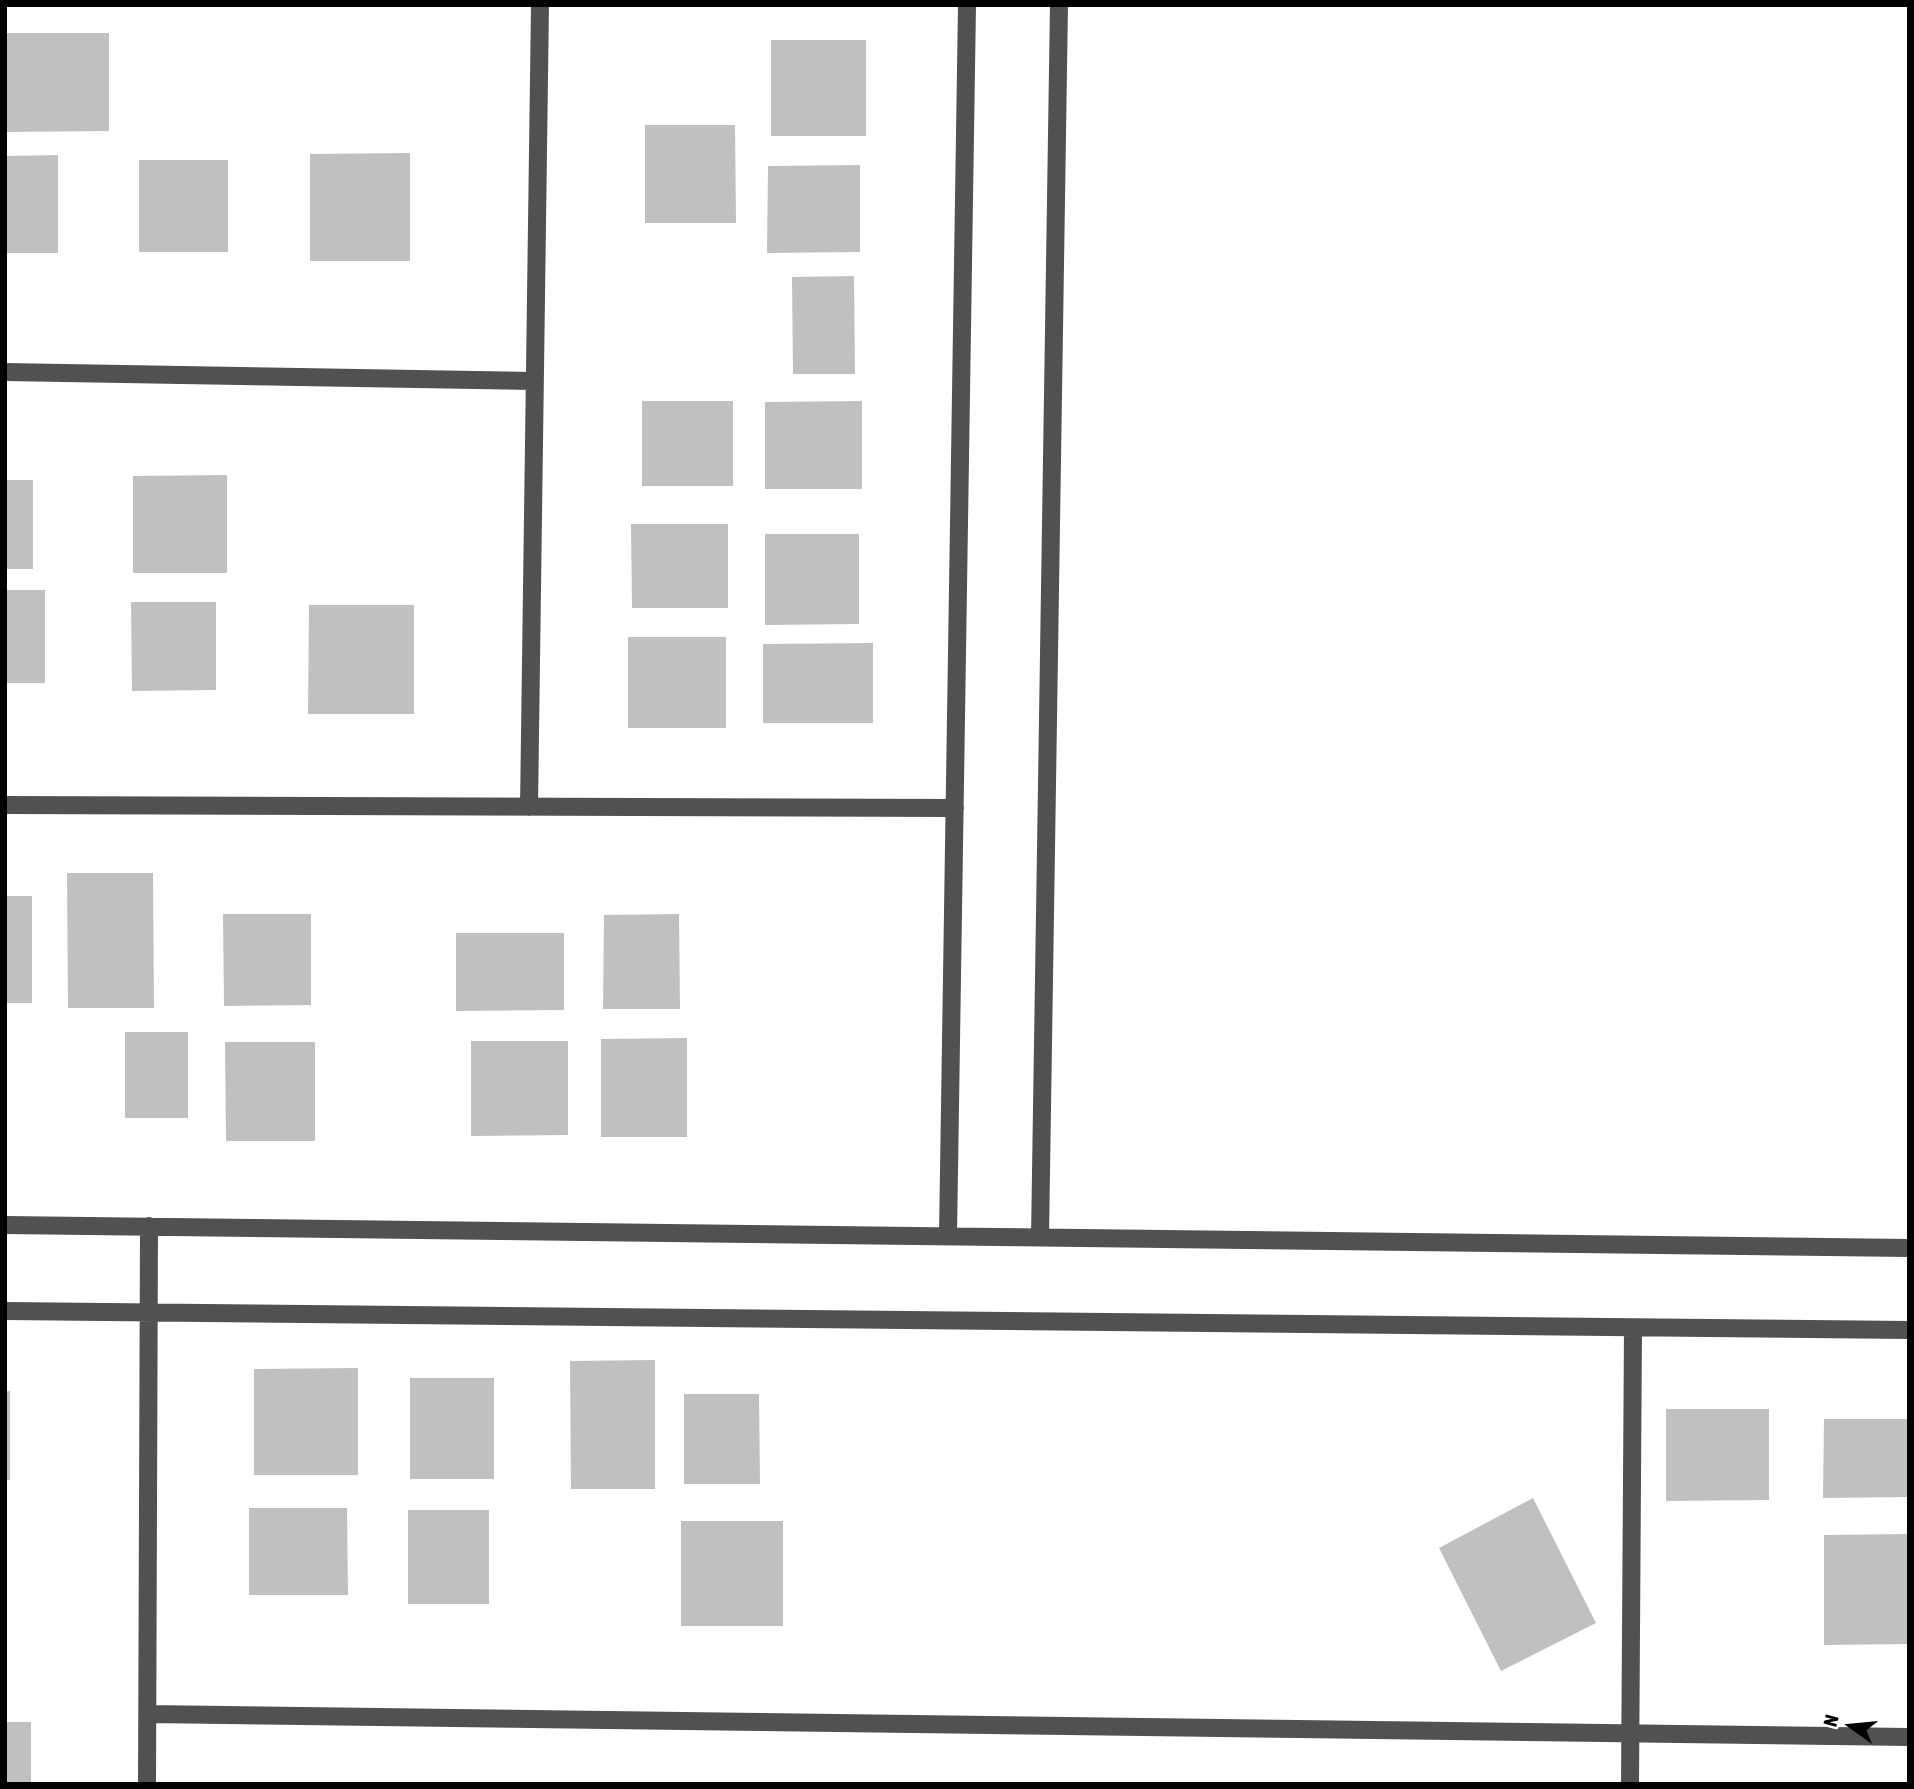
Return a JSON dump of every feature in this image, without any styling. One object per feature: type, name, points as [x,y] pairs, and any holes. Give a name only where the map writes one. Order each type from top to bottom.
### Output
[{"type":"street","points":[[529,807],[540,5]]},
{"type":"street","points":[[948,1236],[967,5]]},
{"type":"street","points":[[1040,1237],[1059,5]]},
{"type":"street","points":[[5,372],[534,381]]},
{"type":"street","points":[[5,804],[955,808]]},
{"type":"street","points":[[5,1225],[1909,1248]]},
{"type":"street","points":[[147,1784],[149,1226]]},
{"type":"street","points":[[5,1311],[1909,1330]]},
{"type":"street","points":[[1630,1784],[1633,1328]]},
{"type":"street","points":[[148,1714],[1909,1737]]},
{"type":"building","points":[[5,33],[109,33],[109,131],[5,132]]},
{"type":"building","points":[[771,40],[866,40],[866,136],[771,136]]},
{"type":"building","points":[[645,125],[735,125],[736,223],[645,223]]},
{"type":"building","points":[[410,153],[410,261],[310,261],[310,154]]},
{"type":"building","points":[[58,155],[58,253],[5,253],[5,156]]},
{"type":"building","points":[[139,160],[228,160],[228,252],[139,252]]},
{"type":"building","points":[[860,165],[860,252],[767,253],[768,166]]},
{"type":"building","points":[[854,276],[855,374],[793,374],[792,277]]},
{"type":"building","points":[[642,401],[733,401],[733,486],[642,486]]},
{"type":"building","points":[[862,401],[862,489],[765,489],[765,402]]},
{"type":"building","points":[[227,475],[227,573],[133,573],[133,476]]},
{"type":"building","points":[[5,480],[33,480],[33,569],[5,569]]},
{"type":"building","points":[[631,524],[728,524],[728,608],[632,608]]},
{"type":"building","points":[[765,534],[859,534],[859,624],[765,625]]},
{"type":"building","points":[[5,590],[45,590],[45,683],[5,683]]},
{"type":"building","points":[[131,602],[216,602],[216,690],[132,691]]},
{"type":"building","points":[[309,605],[414,605],[414,714],[308,714]]},
{"type":"building","points":[[628,637],[726,637],[726,728],[628,728]]},
{"type":"building","points":[[873,643],[873,723],[763,723],[763,644]]},
{"type":"building","points":[[67,873],[153,873],[154,1008],[68,1008]]},
{"type":"building","points":[[5,896],[32,896],[32,1003],[5,1003]]},
{"type":"building","points":[[223,914],[311,914],[311,1005],[224,1006]]},
{"type":"building","points":[[679,914],[680,1009],[603,1009],[604,915]]},
{"type":"building","points":[[456,933],[564,933],[564,1010],[456,1011]]},
{"type":"building","points":[[125,1032],[188,1032],[188,1118],[125,1118]]},
{"type":"building","points":[[687,1038],[687,1137],[601,1137],[601,1039]]},
{"type":"building","points":[[471,1041],[568,1041],[568,1135],[471,1136]]},
{"type":"building","points":[[225,1042],[315,1042],[315,1141],[226,1141]]},
{"type":"building","points":[[655,1360],[655,1489],[571,1489],[570,1361]]},
{"type":"building","points":[[358,1368],[358,1475],[254,1475],[254,1369]]},
{"type":"building","points":[[410,1378],[494,1378],[494,1479],[410,1479]]},
{"type":"building","points":[[5,1391],[10,1391],[10,1480],[5,1480]]},
{"type":"building","points":[[684,1394],[759,1394],[760,1484],[684,1484]]},
{"type":"building","points":[[1666,1409],[1769,1409],[1769,1500],[1666,1501]]},
{"type":"building","points":[[1824,1419],[1909,1419],[1909,1497],[1823,1498]]},
{"type":"building","points":[[1533,1498],[1596,1623],[1501,1671],[1439,1548]]},
{"type":"building","points":[[249,1508],[347,1508],[348,1595],[249,1595]]},
{"type":"building","points":[[408,1510],[489,1510],[489,1604],[408,1604]]},
{"type":"building","points":[[681,1521],[783,1521],[783,1626],[681,1626]]},
{"type":"building","points":[[1909,1534],[1909,1644],[1824,1645],[1824,1535]]},
{"type":"building","points":[[5,1722],[31,1722],[31,1784],[5,1784]]}]
